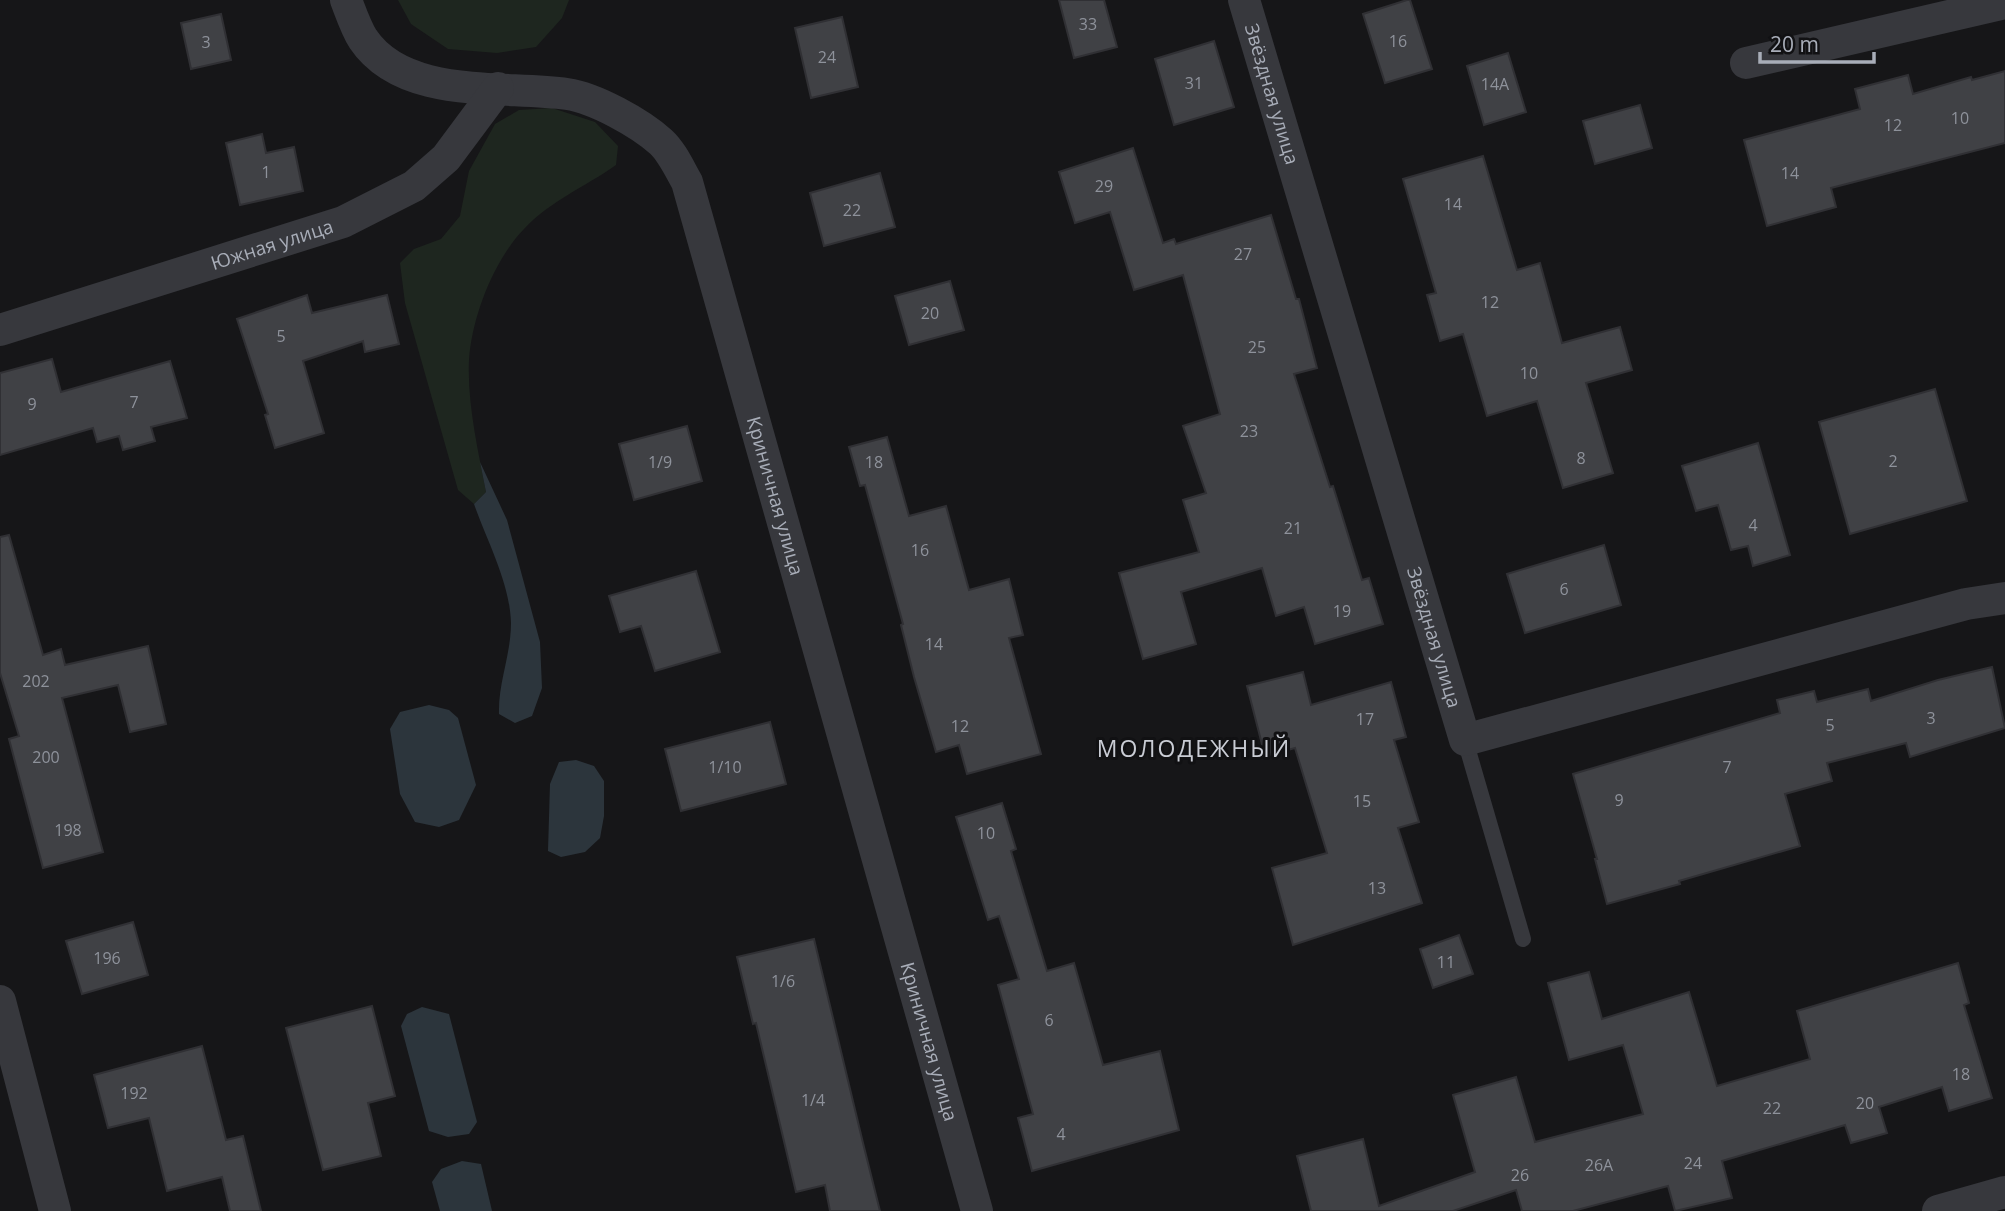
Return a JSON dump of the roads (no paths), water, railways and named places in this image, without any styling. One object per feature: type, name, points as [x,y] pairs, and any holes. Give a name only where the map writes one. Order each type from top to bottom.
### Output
[{"type":"street","name":"Криничная улица","points":[[346,0],[362,38],[379,58],[410,77],[441,84],[570,94],[622,114],[663,143],[687,182],[977,1211]]},
{"type":"street","name":"Звёздная улица","points":[[1244,0],[1465,740]]},
{"type":"street","points":[[1746,63],[1997,3]]},
{"type":"street","name":"Южная улица","points":[[0,330],[343,222],[414,186],[446,158],[498,88]]},
{"type":"street","points":[[1465,740],[1966,604],[2005,598]]},
{"type":"street","points":[[0,1001],[55,1211]]},
{"type":"street","points":[[1938,1211],[2005,1192]]},
{"type":"lane","points":[[1465,740],[1523,939]]},
{"type":"district","name":"МОЛОДЕЖНЫЙ","points":[[1194,749]]}]
